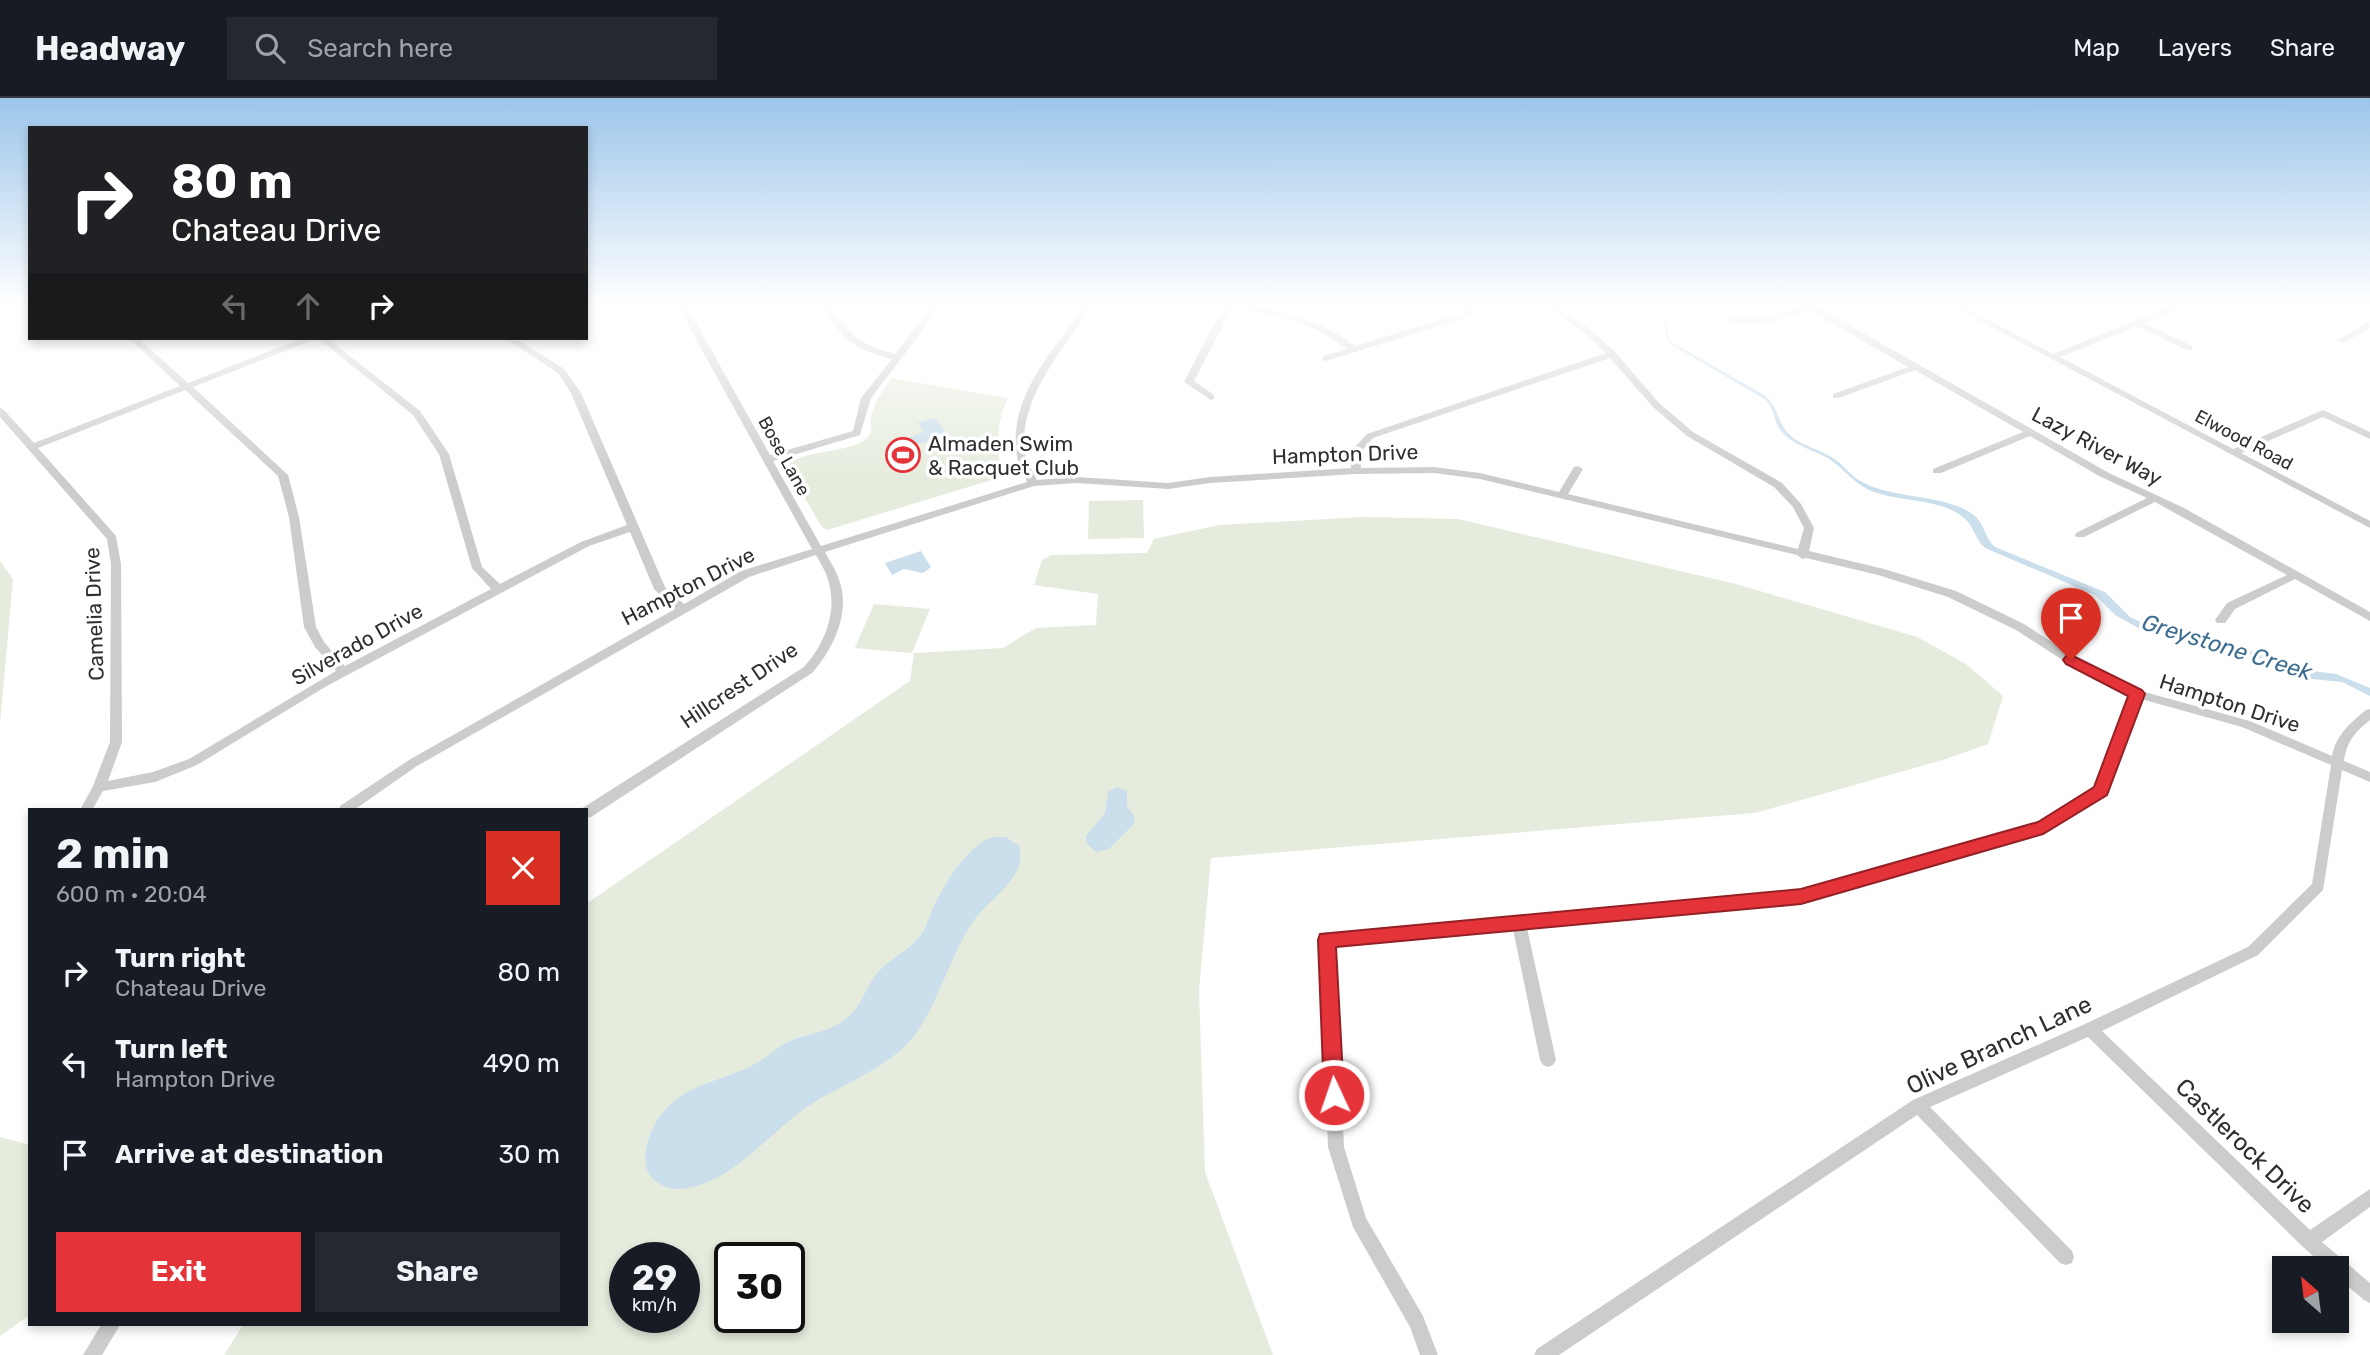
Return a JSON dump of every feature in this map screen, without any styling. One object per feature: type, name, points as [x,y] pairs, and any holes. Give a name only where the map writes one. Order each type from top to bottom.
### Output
[{"type":"street","points":[[162,364],[283,475],[294,517],[310,627],[319,644],[343,672]]},
{"type":"street","points":[[33,447],[242,364]]},
{"type":"street","points":[[355,364],[417,413],[444,454],[477,568],[499,590]]},
{"type":"street","points":[[549,364],[561,371],[576,393],[660,589],[681,608]]},
{"type":"street","name":"Bose Lane","points":[[714,364],[817,550]]},
{"type":"street","points":[[768,459],[857,433],[866,398],[891,364]]},
{"type":"street","points":[[1033,484],[1021,460],[1018,444],[1023,409],[1050,364]]},
{"type":"street","points":[[1199,364],[1189,382],[1211,397]]},
{"type":"street","points":[[1356,471],[1355,452],[1370,436],[1583,364]]},
{"type":"street","points":[[1620,364],[1656,405],[1690,434],[1778,485],[1797,506],[1809,528],[1802,556]]},
{"type":"street","name":"Lazy River Way","points":[[1909,364],[2030,433],[2180,510],[2370,617]]},
{"type":"street","name":"Elwood Road","points":[[2066,364],[2370,525]]},
{"type":"street","points":[[1836,396],[1916,368]]},
{"type":"street","name":"Camelia Drive","points":[[0,411],[112,538],[116,564],[116,741],[99,787],[87,808]]},
{"type":"street","points":[[2234,452],[2323,413],[2370,436]]},
{"type":"street","points":[[1937,471],[2030,433]]},
{"type":"street","points":[[1563,494],[1578,469]]},
{"type":"street","name":"Hampton Drive","points":[[348,808],[413,763],[681,608],[745,574],[1033,484],[1077,480],[1168,486],[1210,480],[1356,471],[1434,470],[1480,476],[1563,494],[1612,510],[1802,556],[1880,572],[1952,594],[2020,627],[2071,660],[2137,694],[2246,724],[2370,777]]},
{"type":"street","points":[[2080,536],[2154,499]]},
{"type":"street","name":"Silverado Drive","points":[[99,787],[155,777],[193,762],[343,672],[585,544],[633,527]]},
{"type":"street","name":"Hillcrest Drive","points":[[588,812],[797,677],[820,657],[828,644],[837,592],[833,577],[817,550]]},
{"type":"street","points":[[2221,620],[2231,606],[2295,575]]},
{"type":"street","points":[[1429,1355],[1417,1322],[1359,1221],[1336,1147],[1327,940],[1801,897],[2043,827],[2101,791],[2137,694]]},
{"type":"street","name":"Olive Branch Lane","points":[[1543,1355],[1918,1105],[2090,1029],[2253,951],[2318,886],[2340,746],[2348,731],[2370,713]]},
{"type":"street","points":[[1519,923],[1548,1060]]},
{"type":"street","name":"Castlerock Drive","points":[[2090,1029],[2309,1241],[2370,1294]]},
{"type":"street","points":[[1918,1105],[2066,1257]]},
{"type":"street","points":[[2309,1241],[2370,1197]]},
{"type":"street","points":[[92,1355],[110,1326]]},
{"type":"green space","name":"Almaden Swim & Racquet Club","points":[[891,378],[1008,398],[998,435],[1002,473],[998,478],[827,530],[822,527],[786,466],[805,456],[860,443],[868,437],[874,407]]},
{"type":"green space","points":[[1143,500],[1144,538],[1088,539],[1089,501]]},
{"type":"green space","points":[[1363,517],[1458,519],[1736,584],[1917,637],[1966,664],[2003,696],[1988,744],[1943,760],[1755,813],[1211,858],[1199,990],[1205,1172],[1273,1355],[224,1355],[242,1326],[588,1326],[588,903],[910,681],[914,653],[1003,648],[1036,628],[1096,625],[1098,594],[1034,585],[1042,560],[1051,555],[1147,553],[1154,539],[1219,525]]},
{"type":"green space","points":[[0,561],[13,579],[0,724]]},
{"type":"green space","points":[[874,604],[930,609],[912,653],[855,648]]},
{"type":"green space","points":[[0,1137],[28,1144],[28,1316],[0,1336]]},
{"type":"water","name":"Greystone Creek","points":[[1704,364],[1710,364],[1764,395],[1772,403],[1790,436],[1833,458],[1862,482],[1875,488],[1935,500],[1963,509],[1975,516],[1995,547],[2105,592],[2130,617],[2145,624],[2230,643],[2297,669],[2336,674],[2370,688],[2370,696],[2342,682],[2302,678],[2248,656],[2140,629],[2115,615],[2095,595],[1985,548],[1967,521],[1954,511],[1867,489],[1829,459],[1788,437],[1780,429],[1766,400]]},
{"type":"water","points":[[935,418],[948,435],[915,445],[910,437],[924,432],[917,423]]},
{"type":"water","points":[[921,551],[931,567],[923,573],[904,569],[892,575],[885,563]]},
{"type":"water","points":[[1117,787],[1127,791],[1127,806],[1135,823],[1109,849],[1096,852],[1087,844],[1086,836],[1105,813],[1108,792]]},
{"type":"water","points":[[993,837],[1006,837],[1019,846],[1018,867],[1006,886],[975,919],[966,933],[926,1017],[907,1044],[874,1069],[797,1114],[751,1154],[718,1177],[681,1189],[663,1186],[655,1181],[646,1165],[646,1147],[657,1121],[668,1107],[679,1097],[753,1065],[792,1040],[831,1028],[852,1014],[879,971],[919,938],[937,899],[957,867],[974,848]]},
{"type":"place","name":"Almaden Swim & Racquet Club","points":[[903,455]]},
{"type":"route","points":[[1334,1095],[1327,940],[1801,897],[2043,827],[2101,791],[2137,694],[2071,660]]}]
